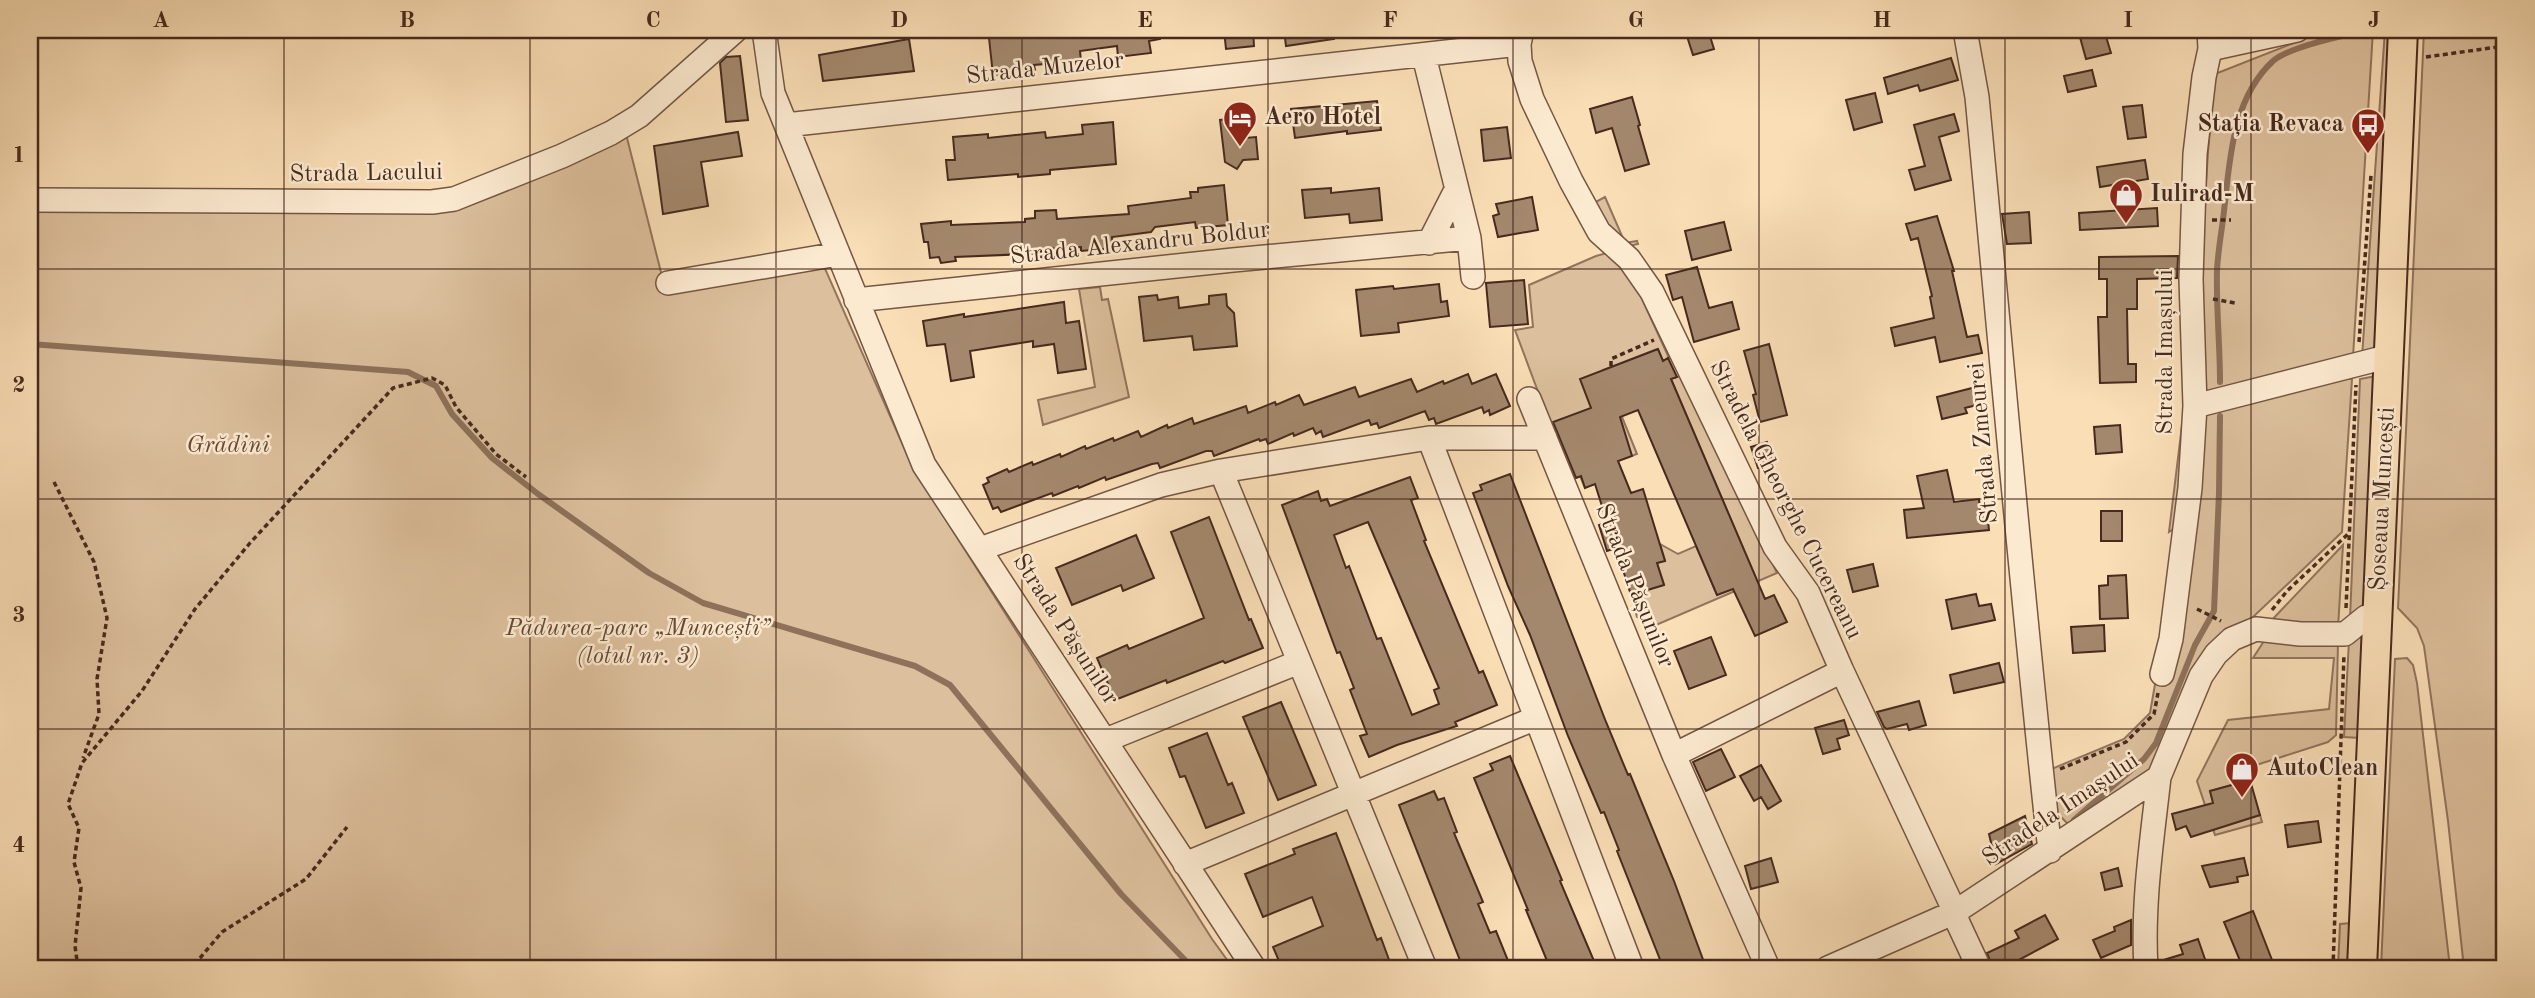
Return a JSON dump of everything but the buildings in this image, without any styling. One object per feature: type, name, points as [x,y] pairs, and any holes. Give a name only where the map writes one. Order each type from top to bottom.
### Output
[{"type":"main road","name":"Șoseaua Muncești","points":[[2362,968],[2403,30]]},
{"type":"street","name":"Strada Lacului","points":[[30,200],[454,200],[562,156],[630,122],[736,30]]},
{"type":"street","name":"Strada Pășunilor","points":[[764,30],[773,93],[923,465],[1254,968]]},
{"type":"street","name":"Strada Zmeurei","points":[[1965,30],[1977,97],[2018,520],[2026,634],[2050,851]]},
{"type":"street","points":[[2209,40],[2297,30]]},
{"type":"street","name":"Strada Muzelor","points":[[786,125],[1196,79],[1424,57],[1520,37]]},
{"type":"street","name":"Stradela Gheorghe Cucereanu","points":[[1520,37],[1520,61],[1532,99],[1571,181],[1599,232],[1629,258],[1651,292],[1775,547],[1808,593],[1979,968]]},
{"type":"street","name":"Strada Imașului","points":[[2162,674],[2171,639],[2190,488],[2195,406],[2191,279],[2195,154],[2209,40]]},
{"type":"street","points":[[1424,57],[1469,239],[1473,277]]},
{"type":"street","points":[[1429,243],[1456,190]]},
{"type":"street","name":"Strada Alexandru Boldur","points":[[856,300],[1233,260],[1469,239]]},
{"type":"street","points":[[668,283],[838,254]]},
{"type":"street","points":[[2195,406],[2390,356]]},
{"type":"street","name":"Strada Pășunilor","points":[[1529,399],[1674,755],[1768,968]]},
{"type":"street","name":"Strada Pășunilor","points":[[980,549],[1161,485],[1221,471],[1429,438],[1545,438]]},
{"type":"street","points":[[1429,438],[1632,968]]},
{"type":"street","points":[[1221,471],[1425,968]]},
{"type":"street","points":[[2256,629],[2300,634],[2345,634],[2365,617],[2378,615]]},
{"type":"street","name":"Stradela Imașului","points":[[1828,968],[1955,912],[2160,777],[2201,676],[2216,654],[2232,639],[2256,629]]},
{"type":"street","name":"Strada Pășunilor","points":[[1105,740],[1299,662]]},
{"type":"street","points":[[1674,755],[1842,671]]},
{"type":"street","points":[[1185,864],[1536,718]]},
{"type":"street","points":[[2146,968],[2144,944],[2150,856],[2160,777]]},
{"type":"path","points":[[2417,58],[2505,46]]},
{"type":"path","points":[[2333,968],[2357,363],[2371,171]]},
{"type":"path","points":[[2209,220],[2231,220]]},
{"type":"path","points":[[2223,300],[2235,303]]},
{"type":"path","points":[[1611,366],[1611,359],[1669,332]]},
{"type":"path","points":[[82,763],[142,691],[195,609],[250,543],[393,388],[432,378],[445,385],[456,408],[496,454],[526,477]]},
{"type":"path","points":[[54,482],[94,562],[107,618],[97,679],[99,713],[68,804],[79,828],[74,862],[81,888],[75,946],[78,968]]},
{"type":"path","points":[[2256,629],[2287,592],[2350,533]]},
{"type":"path","points":[[2199,610],[2218,621]]},
{"type":"path","points":[[2042,777],[2126,742],[2154,714],[2162,674]]},
{"type":"path","points":[[186,968],[200,958],[222,932],[306,879],[347,827]]},
{"type":"green space","points":[[2373,30],[2353,357],[2208,396],[2200,387],[2199,294],[2215,74],[2324,31]]},
{"type":"green space","points":[[2385,30],[2392,30],[2376,353],[2362,357]]},
{"type":"green space","points":[[2424,30],[2505,30],[2503,968],[2464,968],[2448,821],[2424,646],[2417,628],[2398,608]]},
{"type":"green space","name":"Pădurea-parc „Muncești” (lotul nr. 3)","points":[[626,134],[666,292],[823,264],[913,468],[1233,968],[30,968],[30,212],[450,211]]},
{"type":"green space","points":[[1605,197],[1625,243],[1637,241],[1638,244],[1624,247],[1590,205]]},
{"type":"green space","points":[[1607,253],[1632,277],[1669,358],[1663,361],[1657,349],[1603,370],[1637,454],[1618,461],[1585,488],[1580,476],[1571,480],[1515,330],[1533,327],[1529,285]]},
{"type":"green space","points":[[1100,287],[1102,300],[1108,299],[1129,397],[1043,425],[1038,400],[1095,387],[1079,289]]},
{"type":"green space","points":[[1683,375],[1777,573],[1656,625],[1653,621],[1637,617],[1631,595],[1664,584],[1657,563],[1665,560],[1660,544],[1678,554],[1696,546],[1717,595],[1756,578],[1671,379]]},
{"type":"green space","points":[[2376,376],[2364,611],[2350,619],[2360,379]]},
{"type":"green space","points":[[2332,377],[2352,379],[2342,532],[2251,619],[2230,632],[2149,775],[2081,825],[2067,823],[2057,813],[2049,770],[2124,739],[2150,713],[2202,416]]},
{"type":"green space","points":[[2189,423],[2178,526],[2169,532],[2182,425]]},
{"type":"green space","points":[[2343,545],[2338,628],[2269,623]]},
{"type":"green space","points":[[2366,627],[2360,738],[2344,737],[2349,640]]},
{"type":"green space","points":[[2266,638],[2338,642],[2336,735],[2328,742],[2247,768],[2250,780],[2210,791],[2220,826],[2260,815],[2262,822],[2215,835],[2197,781],[2228,720],[2329,709],[2334,658],[2253,658]]},
{"type":"green space","points":[[2407,658],[2413,665],[2417,683],[2450,968],[2381,968],[2395,659]]},
{"type":"green space","points":[[2351,923],[2349,968],[2338,968],[2340,924]]},
{"type":"waterway","points":[[2220,382],[2218,263],[2231,151],[2241,111],[2259,76],[2273,61],[2319,42],[2369,31]]},
{"type":"waterway","points":[[30,344],[408,372],[436,386],[452,414],[492,458],[649,573],[703,603],[915,666],[950,685],[1121,894],[1185,960]]},
{"type":"waterway","points":[[2074,820],[2144,759],[2156,743],[2195,645],[2214,611],[2220,416]]},
{"type":"place","name":"Aero Hotel","points":[[1240,148]]},
{"type":"place","name":"Stația Revaca","points":[[2368,155]]},
{"type":"place","name":"Iulirad-M","points":[[2126,225]]},
{"type":"place","name":"AutoClean","points":[[2242,799]]},
{"type":"park label","name":"Grădini","points":[[228,446]]}]
